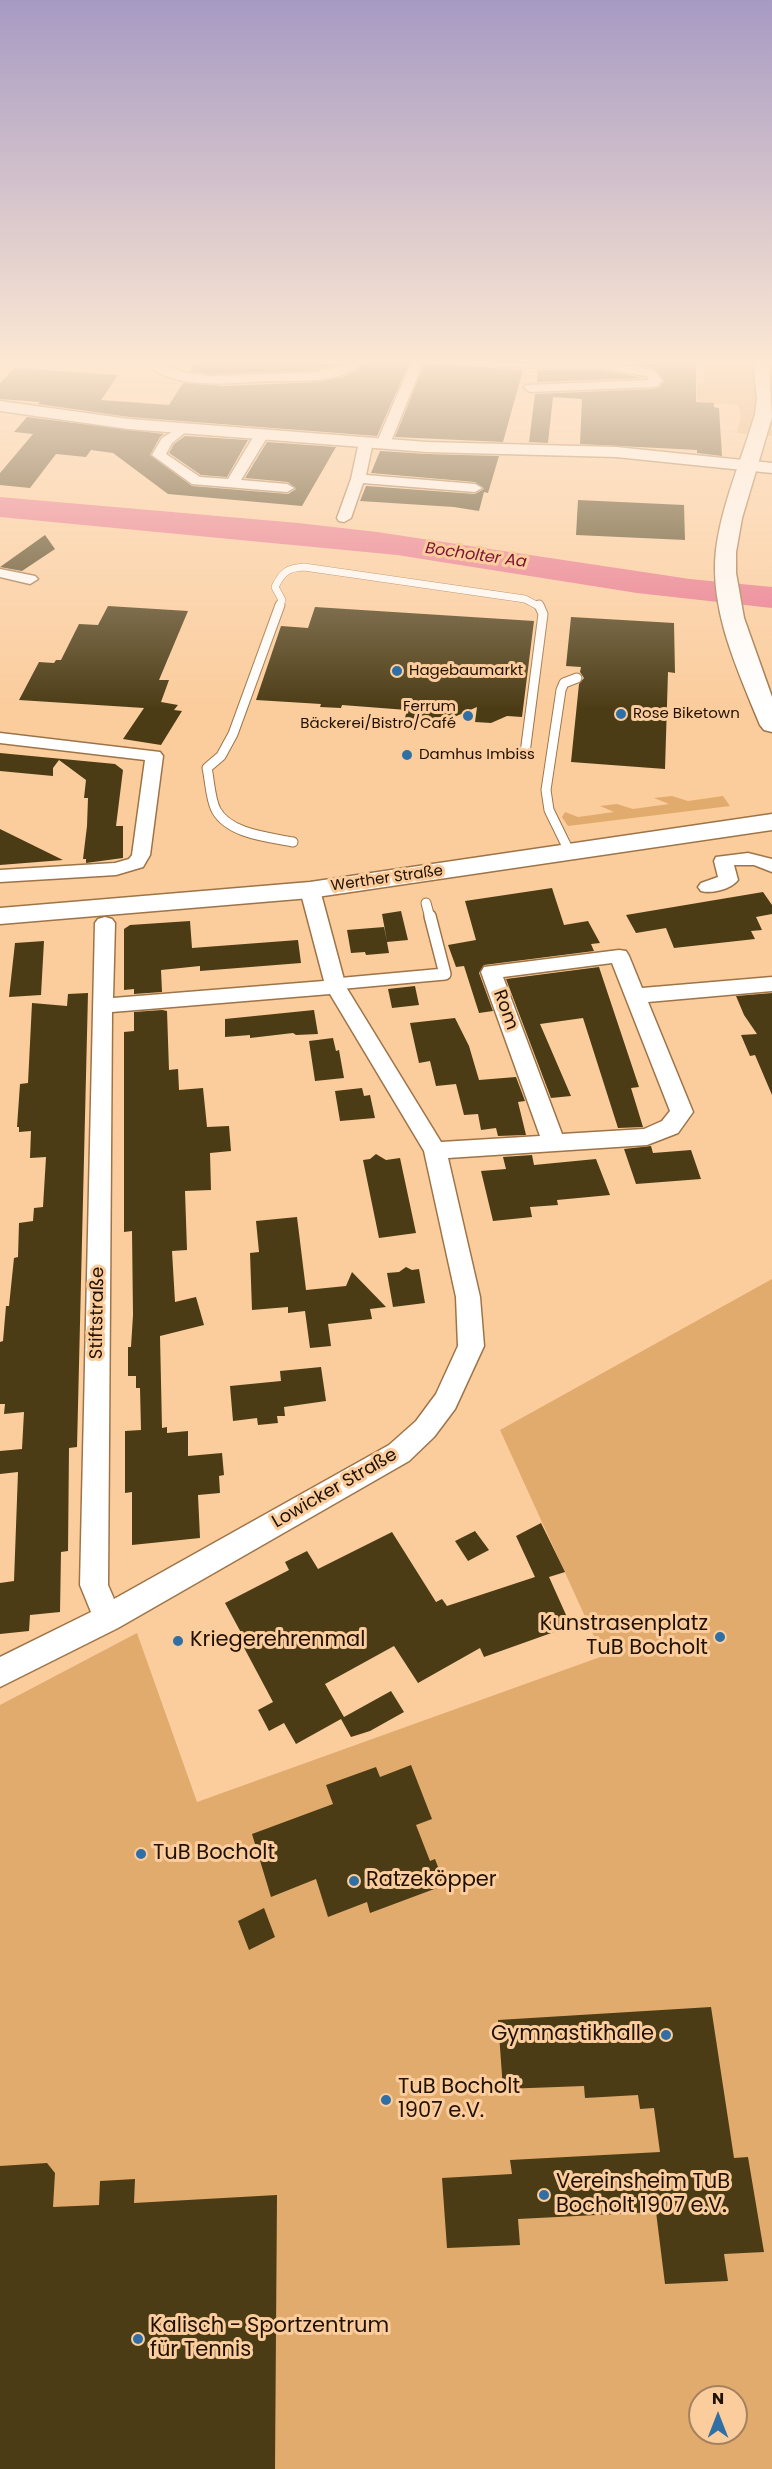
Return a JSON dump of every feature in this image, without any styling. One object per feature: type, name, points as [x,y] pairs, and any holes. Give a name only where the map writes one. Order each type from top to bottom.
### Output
[{"type":"main road","points":[[746,478],[731,527],[725,572],[734,621],[772,725]]},
{"type":"main road","name":"Werther Straße","points":[[0,916],[310,890],[772,822]]},
{"type":"street","points":[[193,478],[287,488]]},
{"type":"street","points":[[232,483],[235,478]]},
{"type":"street","points":[[344,518],[357,479],[475,488]]},
{"type":"street","points":[[0,573],[30,579]]},
{"type":"street","points":[[0,738],[153,756],[141,855],[136,863],[116,869],[0,876]]},
{"type":"street","points":[[708,887],[728,880],[723,861],[739,858],[752,859],[772,867]]},
{"type":"street","name":"Lowicker Straße","points":[[0,1673],[108,1618],[399,1453],[425,1429],[446,1401],[471,1346],[468,1297],[435,1151],[336,986],[310,890]]},
{"type":"street","name":"Stiftstraße","points":[[105,923],[94,1585],[108,1618]]},
{"type":"street","name":"Rom","points":[[435,1151],[647,1137],[670,1127],[682,1112],[619,956],[491,972],[554,1142]]},
{"type":"street","points":[[635,996],[772,984]]},
{"type":"street","points":[[102,1006],[336,986]]},
{"type":"lane","points":[[293,842],[225,824],[215,808],[207,768],[221,756],[233,734],[282,600],[275,587],[282,572],[290,568],[304,567],[525,599],[539,605],[543,614],[525,753]]},
{"type":"lane","points":[[570,853],[549,810],[546,790],[561,690],[564,683],[577,678]]},
{"type":"lane","points":[[336,986],[445,974],[426,903]]},
{"type":"shaded area","points":[[672,796],[688,801],[723,796],[730,806],[568,826],[562,817],[565,812],[578,817],[614,812],[600,806],[617,804],[633,809],[669,804],[654,798]]},
{"type":"shaded area","name":"TuB Bocholt 1907 e.V.","points":[[772,1279],[772,2469],[0,2469],[0,1705],[137,1633],[197,1802],[603,1656],[500,1430]]},
{"type":"water","name":"Bocholter Aa","points":[[0,497],[377,532],[690,579],[772,587],[772,608],[637,593],[397,555],[0,517]]},
{"type":"building","points":[[0,478],[37,478],[30,488],[0,485]]},
{"type":"building","points":[[147,478],[181,478],[192,486],[288,494],[296,489],[288,482],[247,478],[318,478],[302,506],[168,494]]},
{"type":"building","points":[[431,478],[492,478],[488,493],[484,492],[479,511],[454,507],[360,501],[366,486],[475,494],[484,489],[475,482]]},
{"type":"building","points":[[578,500],[684,505],[685,540],[576,535]]},
{"type":"building","points":[[45,535],[55,549],[22,571],[0,567]]},
{"type":"building","points":[[108,606],[188,611],[159,680],[169,680],[161,702],[178,705],[174,710],[182,711],[161,745],[123,739],[144,708],[19,700],[39,662],[54,663],[56,660],[61,660],[79,624],[98,625]]},
{"type":"building","name":"Hagebaumarkt","points":[[315,607],[534,621],[522,717],[507,716],[491,723],[475,722],[477,707],[445,721],[405,718],[407,710],[342,705],[341,708],[320,707],[321,704],[256,700],[281,626],[308,628]]},
{"type":"building","points":[[571,617],[674,623],[675,673],[668,672],[665,769],[571,762],[579,684],[584,678],[580,672],[581,667],[566,666]]},
{"type":"building","points":[[0,753],[115,764],[123,770],[116,826],[123,826],[123,858],[86,863],[86,859],[83,859],[87,826],[88,798],[84,798],[86,780],[59,760],[53,768],[53,776],[0,771]]},
{"type":"building","points":[[0,829],[63,860],[0,865]]},
{"type":"building","points":[[552,888],[564,925],[588,921],[600,943],[591,944],[594,951],[484,965],[479,973],[493,1011],[479,1013],[464,966],[456,967],[448,945],[476,940],[465,901]]},
{"type":"building","points":[[763,892],[772,905],[772,914],[756,917],[762,930],[751,931],[755,939],[674,948],[666,928],[636,933],[626,915]]},
{"type":"building","points":[[401,911],[408,940],[387,942],[389,953],[366,955],[365,952],[351,953],[347,930],[384,927],[387,941],[382,914]]},
{"type":"building","points":[[190,921],[192,948],[298,940],[301,963],[200,971],[200,966],[161,970],[162,992],[134,994],[134,989],[124,990],[124,929],[130,925]]},
{"type":"building","points":[[44,941],[41,995],[9,997],[15,943]]},
{"type":"building","points":[[599,967],[639,1087],[631,1088],[643,1127],[618,1128],[583,1018],[540,1024],[571,1096],[551,1098],[506,979]]},
{"type":"building","points":[[415,986],[419,1005],[392,1008],[388,989]]},
{"type":"building","points":[[88,993],[77,1447],[69,1448],[68,1551],[61,1552],[60,1612],[30,1615],[29,1631],[0,1634],[0,1583],[14,1581],[18,1472],[0,1474],[0,1451],[22,1449],[24,1412],[4,1414],[5,1404],[0,1404],[0,1342],[3,1341],[6,1306],[9,1306],[14,1258],[18,1257],[19,1223],[33,1221],[34,1208],[43,1207],[46,1157],[30,1158],[31,1131],[19,1132],[19,1127],[17,1127],[20,1084],[28,1083],[32,1003],[67,1006],[68,994]]},
{"type":"building","points":[[772,993],[772,1095],[755,1055],[750,1056],[741,1035],[757,1034],[744,1015],[736,996]]},
{"type":"building","points":[[314,1010],[318,1034],[296,1035],[293,1033],[250,1038],[250,1035],[225,1037],[225,1019]]},
{"type":"building","points":[[167,1011],[169,1070],[178,1069],[179,1090],[203,1088],[207,1127],[229,1126],[231,1151],[210,1153],[211,1190],[185,1191],[187,1250],[172,1251],[175,1302],[196,1297],[204,1325],[160,1336],[162,1428],[167,1427],[167,1433],[188,1431],[188,1456],[222,1453],[224,1475],[219,1476],[220,1493],[198,1495],[200,1538],[132,1545],[132,1492],[125,1493],[125,1431],[141,1430],[140,1388],[136,1388],[136,1376],[128,1376],[128,1347],[131,1347],[133,1315],[132,1231],[124,1232],[124,1032],[134,1031],[134,1012]]},
{"type":"building","points":[[455,1018],[469,1046],[479,1080],[516,1077],[525,1101],[518,1102],[526,1135],[498,1136],[496,1128],[481,1130],[478,1114],[464,1115],[456,1084],[436,1086],[430,1061],[419,1063],[410,1023]]},
{"type":"building","points":[[333,1038],[336,1051],[339,1050],[344,1078],[315,1081],[309,1041]]},
{"type":"building","points":[[362,1088],[364,1096],[370,1095],[375,1118],[340,1121],[335,1091]]},
{"type":"building","points":[[651,1146],[653,1153],[691,1150],[701,1179],[636,1184],[624,1149]]},
{"type":"building","points":[[376,1154],[386,1160],[400,1158],[416,1233],[379,1238],[363,1160],[370,1159]]},
{"type":"building","points":[[532,1155],[534,1165],[596,1159],[610,1195],[557,1200],[558,1205],[530,1207],[532,1217],[493,1221],[481,1171],[506,1169],[503,1157]]},
{"type":"building","points":[[297,1217],[306,1290],[346,1286],[352,1272],[386,1307],[370,1309],[372,1319],[328,1324],[331,1346],[310,1348],[305,1311],[288,1313],[288,1307],[252,1310],[250,1253],[259,1252],[256,1221]]},
{"type":"building","points":[[406,1267],[412,1270],[419,1269],[425,1303],[393,1307],[387,1273],[399,1272]]},
{"type":"building","points":[[321,1367],[326,1401],[284,1407],[285,1416],[277,1416],[278,1423],[258,1425],[257,1418],[233,1421],[230,1386],[281,1381],[280,1371]]},
{"type":"building","points":[[541,1523],[565,1572],[549,1577],[571,1626],[484,1657],[480,1648],[418,1683],[394,1646],[325,1684],[344,1717],[391,1691],[404,1712],[370,1731],[351,1737],[341,1719],[296,1744],[284,1723],[269,1731],[258,1710],[273,1702],[241,1642],[245,1640],[225,1603],[289,1570],[285,1562],[307,1551],[318,1569],[392,1532],[436,1602],[442,1599],[447,1606],[535,1577],[516,1536]]},
{"type":"building","points":[[475,1531],[489,1550],[468,1561],[455,1541]]},
{"type":"building","points":[[411,1765],[432,1819],[416,1825],[430,1861],[435,1859],[445,1885],[370,1913],[367,1902],[328,1917],[316,1879],[271,1897],[252,1834],[333,1804],[326,1785],[376,1767],[380,1777]]},
{"type":"building","points":[[264,1908],[275,1937],[249,1950],[238,1921]]},
{"type":"building","points":[[711,2007],[734,2158],[748,2157],[764,2252],[724,2254],[728,2281],[665,2284],[656,2212],[518,2219],[520,2245],[447,2248],[442,2178],[512,2174],[510,2160],[660,2152],[654,2108],[640,2109],[638,2095],[585,2098],[584,2086],[503,2089],[498,2020]]},
{"type":"building","name":"Kalisch - Sportzentrum für Tennis","points":[[47,2163],[55,2173],[53,2207],[99,2205],[100,2181],[135,2179],[134,2203],[277,2195],[275,2469],[0,2469],[0,2166]]},
{"type":"place","name":"Hagebaumarkt","points":[[397,671]]},
{"type":"place","name":"Rose Biketown","points":[[621,714]]},
{"type":"place","name":"Ferrum Bäckerei/Bistro/Café","points":[[468,716]]},
{"type":"place","name":"Damhus Imbiss","points":[[407,755]]},
{"type":"place","name":"Kunstrasenplatz TuB Bocholt","points":[[720,1637]]},
{"type":"place","name":"Kriegerehrenmal","points":[[178,1641]]},
{"type":"place","name":"TuB Bocholt","points":[[141,1854]]},
{"type":"place","name":"Ratzeköpper","points":[[354,1881]]},
{"type":"place","name":"Gymnastikhalle","points":[[666,2035]]},
{"type":"place","name":"TuB Bocholt 1907 e.V.","points":[[386,2100]]},
{"type":"place","name":"Vereinsheim TuB Bocholt 1907 e.V.","points":[[544,2195]]},
{"type":"place","name":"Kalisch - Sportzentrum für Tennis","points":[[138,2339]]}]
